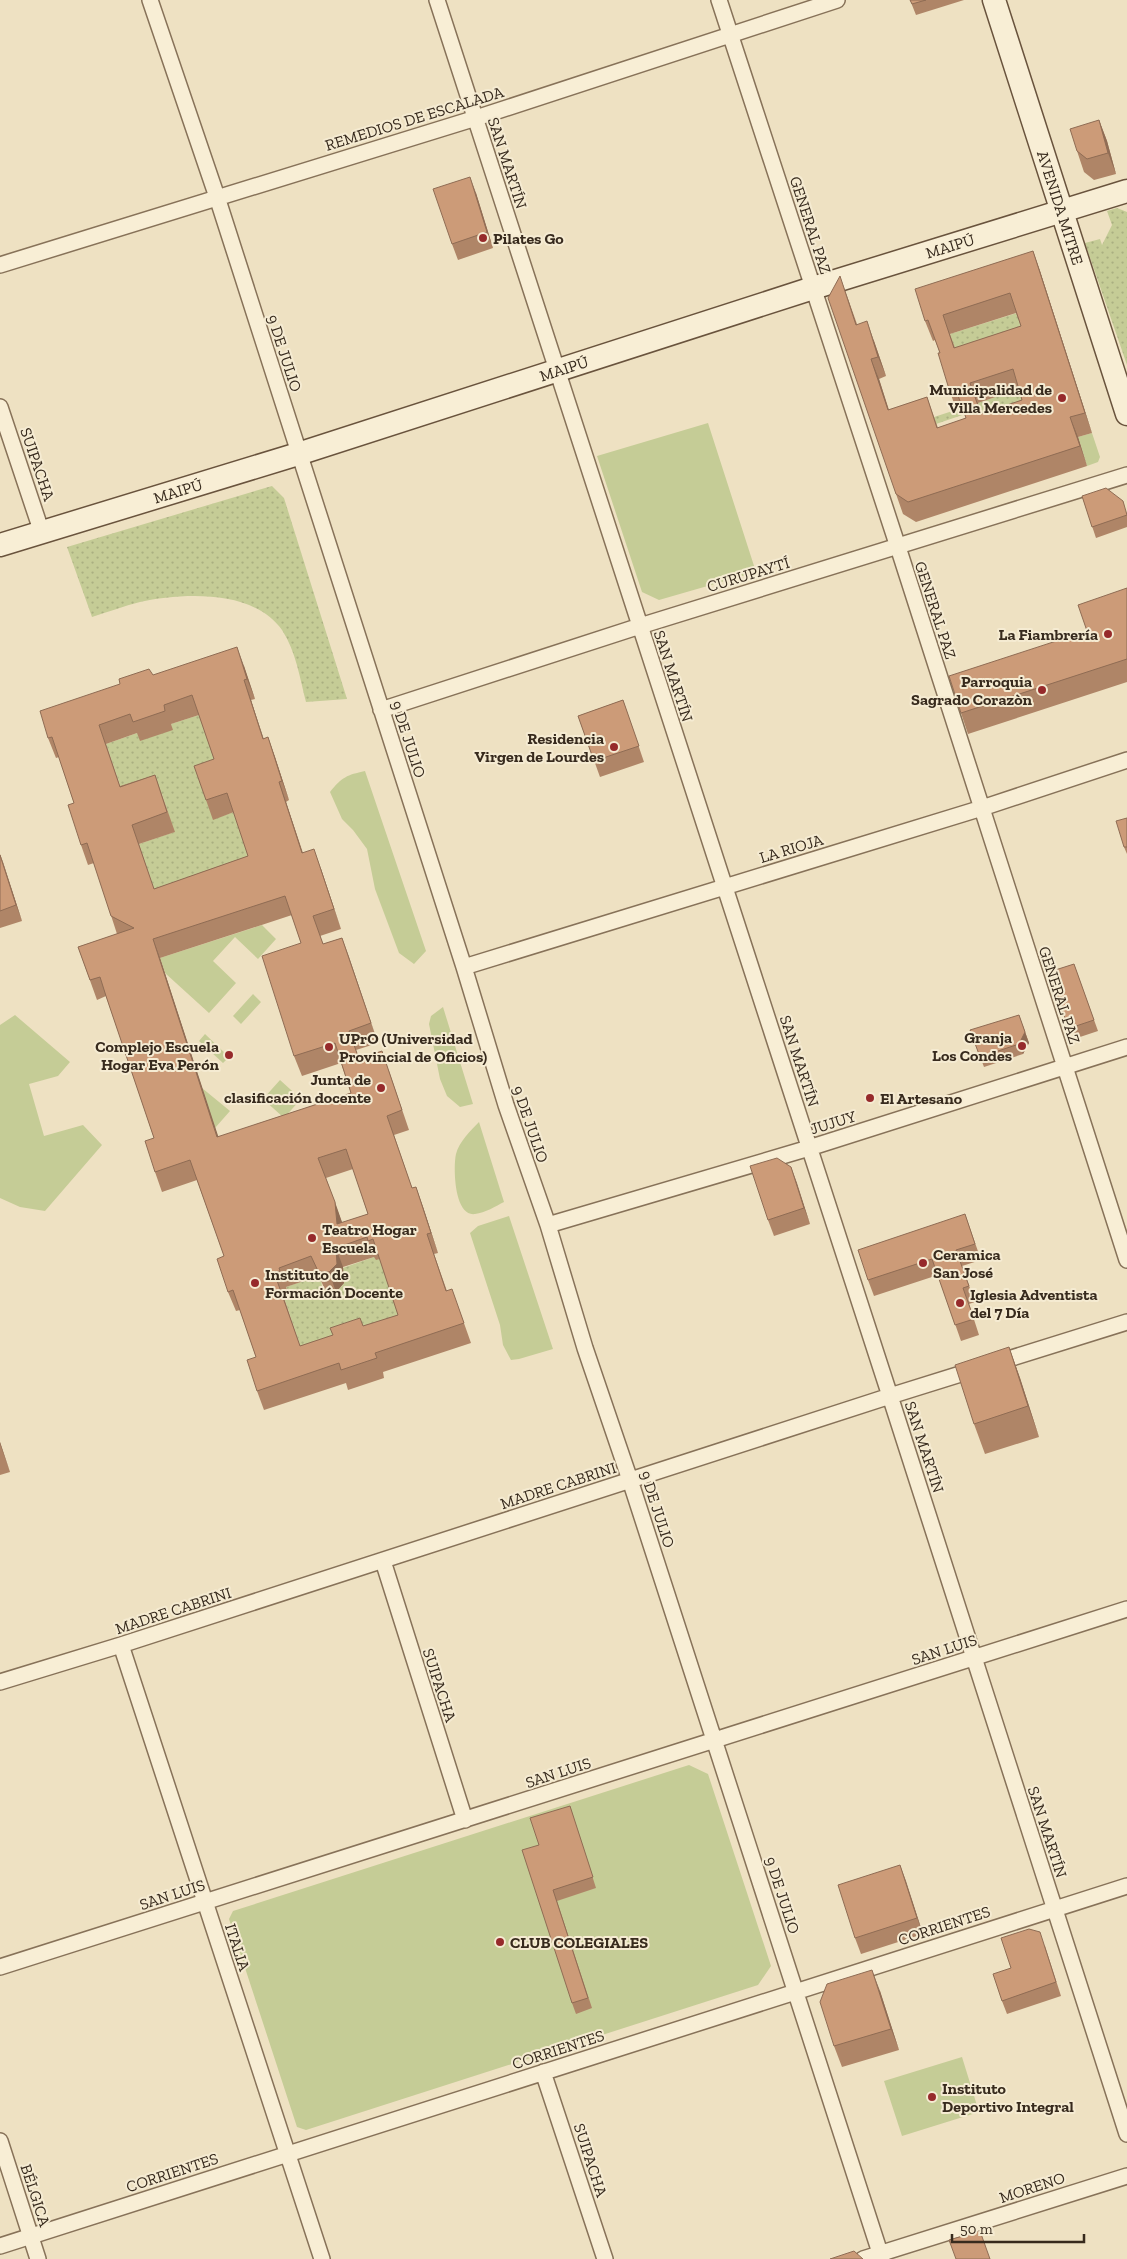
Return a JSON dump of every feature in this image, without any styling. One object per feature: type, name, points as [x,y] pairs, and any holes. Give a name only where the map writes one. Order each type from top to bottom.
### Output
[{"type":"street","name":"9 DE JULIO","points":[[150,0],[217,197],[464,967],[506,1106],[548,1226],[585,1348],[630,1480],[881,2256]]},
{"type":"street","name":"SAN MARTÍN","points":[[437,0],[890,1396],[1127,2134]]},
{"type":"street","name":"GENERAL PAZ","points":[[719,0],[898,547],[1127,1260]]},
{"type":"street","name":"REMEDIOS DE ESCALADA","points":[[0,265],[476,118],[837,0]]},
{"type":"street","name":"AVENIDA MITRE","points":[[994,0],[1127,414]]},
{"type":"street","name":"MAIPÚ","points":[[0,545],[298,454],[813,288],[1062,212],[1127,190]]},
{"type":"street","name":"SUIPACHA","points":[[0,407],[42,533]]},
{"type":"street","name":"CURUPAYTÍ","points":[[381,710],[640,626],[1127,475]]},
{"type":"street","name":"LA RIOJA","points":[[464,967],[982,808],[1127,760]]},
{"type":"street","name":"JUJUY","points":[[548,1226],[809,1148],[1127,1047]]},
{"type":"street","name":"MADRE CABRINI","points":[[0,1682],[121,1646],[890,1396],[1127,1322]]},
{"type":"street","name":"SUIPACHA","points":[[382,1561],[465,1820]]},
{"type":"street","name":"SAN LUIS","points":[[0,1968],[1127,1609]]},
{"type":"street","name":"ITALIA","points":[[121,1646],[322,2259]]},
{"type":"street","name":"CORRIENTES","points":[[0,2246],[1127,1886]]},
{"type":"street","name":"SUIPACHA","points":[[543,2072],[605,2259]]},
{"type":"street","name":"BÉLGICA","points":[[0,2141],[38,2259]]},
{"type":"street","name":"MORENO","points":[[862,2259],[881,2256],[1127,2176]]},
{"type":"green space","points":[[1117,208],[1127,212],[1127,365],[1085,243],[1100,239],[1102,245],[1112,225],[1107,211]]},
{"type":"green space","points":[[1017,313],[1028,346],[961,368],[950,334]]},
{"type":"green space","points":[[1020,389],[1024,402],[989,433],[980,409],[936,424],[934,417]]},
{"type":"green space","points":[[708,423],[756,572],[659,600],[642,592],[597,456]]},
{"type":"green space","points":[[1092,433],[1100,457],[1098,462],[1087,466],[1078,437]]},
{"type":"green space","points":[[272,486],[284,498],[347,699],[306,702],[294,656],[282,630],[269,617],[254,607],[236,601],[196,596],[157,599],[140,602],[92,617],[67,547]]},
{"type":"green space","points":[[199,715],[221,778],[213,819],[234,812],[256,876],[161,909],[139,844],[174,832],[162,794],[127,806],[106,744],[137,733],[172,730],[171,724]]},
{"type":"green space","points":[[365,771],[426,951],[414,964],[399,953],[375,889],[367,849],[342,819],[330,792],[345,777]]},
{"type":"green space","points":[[262,925],[276,939],[258,959],[235,937],[213,961],[236,983],[209,1013],[165,973],[160,958]]},
{"type":"green space","points":[[253,994],[261,1002],[241,1024],[233,1016]]},
{"type":"green space","points":[[443,1007],[473,1104],[460,1107],[447,1096],[440,1079],[429,1024],[431,1016]]},
{"type":"green space","points":[[15,1015],[70,1062],[58,1076],[29,1084],[44,1136],[83,1125],[102,1145],[45,1211],[20,1207],[0,1198],[0,1025]]},
{"type":"green space","points":[[205,1034],[229,1057],[223,1063],[199,1041]]},
{"type":"green space","points":[[280,1080],[301,1099],[284,1118],[263,1099]]},
{"type":"green space","points":[[202,1088],[230,1111],[215,1128]]},
{"type":"green space","points":[[479,1122],[504,1202],[475,1214],[468,1213],[459,1200],[456,1190],[455,1160],[460,1145]]},
{"type":"green space","points":[[509,1216],[553,1349],[511,1360],[503,1345],[500,1325],[470,1233],[478,1226]]},
{"type":"green space","points":[[374,1257],[380,1259],[405,1334],[307,1366],[282,1292],[287,1290],[286,1287],[323,1274],[321,1279],[322,1287],[328,1291],[334,1291],[344,1283],[344,1277],[337,1270]]},
{"type":"green space","name":"CLUB COLEGIALES","points":[[689,1765],[708,1774],[771,1966],[758,1985],[306,2130],[297,2127],[229,1919],[233,1911]]},
{"type":"green space","name":"Instituto Deportivo Integral","points":[[962,2057],[979,2112],[902,2136],[884,2081]]},
{"type":"building","points":[[910,0],[926,0],[912,4]]},
{"type":"building","points":[[1099,120],[1108,153],[1087,159],[1077,151],[1070,129]]},
{"type":"building","points":[[470,177],[487,232],[452,244],[433,189]]},
{"type":"building","points":[[1033,251],[1085,413],[1070,417],[1080,446],[908,502],[896,494],[828,298],[840,276],[856,325],[867,321],[878,357],[871,359],[888,410],[927,397],[937,428],[966,418],[955,387],[949,389],[938,353],[940,353],[928,320],[925,321],[915,289]],"holes":[[[1010,293],[1021,326],[954,348],[943,315]],[[1013,369],[1022,400],[981,414],[970,383]]]},
{"type":"building","points":[[1106,488],[1123,501],[1127,515],[1092,527],[1082,496]]},
{"type":"building","points":[[1127,588],[1127,659],[961,713],[949,676],[1087,631],[1078,605]]},
{"type":"building","points":[[237,647],[247,679],[244,680],[263,739],[268,737],[282,781],[279,782],[302,853],[314,849],[334,909],[313,916],[323,944],[342,938],[371,1023],[349,1031],[359,1059],[382,1051],[402,1110],[387,1116],[412,1188],[416,1187],[431,1233],[427,1234],[446,1291],[452,1289],[464,1323],[375,1353],[377,1358],[341,1370],[339,1363],[257,1391],[247,1360],[256,1357],[233,1290],[228,1292],[217,1259],[224,1256],[190,1160],[155,1172],[145,1141],[154,1138],[100,977],[90,980],[78,947],[134,928],[111,916],[87,843],[81,845],[68,805],[74,803],[52,737],[48,738],[40,711],[120,684],[119,679],[149,669],[153,675]],"holes":[[[192,695],[214,759],[194,766],[206,800],[227,793],[248,856],[154,889],[132,825],[167,812],[155,775],[120,787],[99,725],[130,714],[133,722],[165,711],[164,705]],[[285,896],[301,943],[262,956],[294,1056],[335,1043],[351,1093],[217,1137],[153,939]],[[346,1149],[368,1214],[337,1224],[335,1202],[318,1158]],[[367,1237],[368,1241],[373,1239],[398,1315],[363,1326],[360,1318],[330,1328],[333,1335],[300,1346],[274,1272],[280,1271],[279,1268],[311,1256],[318,1271],[329,1272],[337,1264],[336,1248]]]},
{"type":"building","name":"Residencia Virgen de Lourdes","points":[[623,700],[639,746],[594,761],[578,716]]},
{"type":"building","points":[[1127,818],[1127,847],[1124,847],[1116,821]]},
{"type":"building","points":[[0,855],[16,905],[0,911]]},
{"type":"building","points":[[1074,964],[1094,1020],[1076,1026],[1065,1018],[1049,972]]},
{"type":"building","points":[[1019,1015],[1025,1032],[1019,1044],[980,1057],[970,1030]]},
{"type":"building","points":[[777,1158],[791,1167],[804,1208],[768,1220],[750,1166]]},
{"type":"building","points":[[965,1214],[975,1244],[956,1250],[969,1286],[963,1288],[974,1319],[955,1325],[932,1259],[868,1280],[858,1250]]},
{"type":"building","points":[[1009,1347],[1028,1406],[974,1424],[955,1365]]},
{"type":"building","points":[[570,1806],[593,1877],[553,1890],[588,1998],[572,2003],[522,1850],[539,1845],[530,1818]]},
{"type":"building","points":[[900,1865],[917,1918],[855,1938],[838,1885]]},
{"type":"building","points":[[1029,1929],[1040,1932],[1056,1982],[1002,2001],[993,1974],[1011,1968],[1001,1938]]},
{"type":"building","points":[[872,1970],[891,2029],[834,2046],[820,2002],[827,1984]]},
{"type":"building","points":[[980,2231],[990,2259],[956,2259],[949,2240]]},
{"type":"building","points":[[854,2251],[863,2259],[830,2259]]},
{"type":"place","name":"Pilates Go","points":[[483,238]]},
{"type":"place","name":"Municipalidad de Villa Mercedes","points":[[1062,398]]},
{"type":"place","name":"La Fiambrería","points":[[1108,634]]},
{"type":"place","name":"Parroquia Sagrado Corazòn","points":[[1042,690]]},
{"type":"place","name":"Residencia Virgen de Lourdes","points":[[614,747]]},
{"type":"place","name":"Granja Los Condes","points":[[1022,1046]]},
{"type":"place","name":"UPrO (Universidad Provincial de Oficios)","points":[[329,1047]]},
{"type":"place","name":"Complejo Escuela Hogar Eva Perón","points":[[229,1055]]},
{"type":"place","name":"Junta de clasificación docente","points":[[381,1088]]},
{"type":"place","name":"El Artesano","points":[[870,1098]]},
{"type":"place","name":"Teatro Hogar Escuela","points":[[312,1238]]},
{"type":"place","name":"Ceramica San José","points":[[923,1263]]},
{"type":"place","name":"Instituto de Formación Docente","points":[[255,1283]]},
{"type":"place","name":"Iglesia Adventista del 7 Día","points":[[960,1303]]},
{"type":"place","name":"CLUB COLEGIALES","points":[[500,1942]]},
{"type":"place","name":"Instituto Deportivo Integral","points":[[932,2097]]}]
